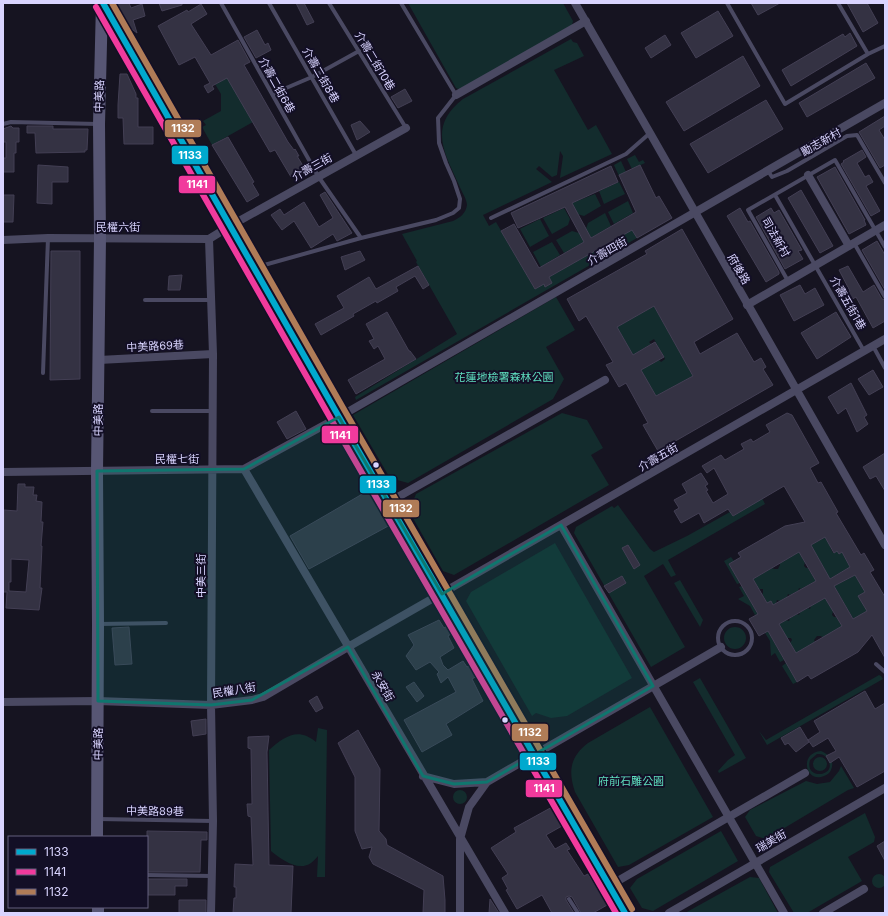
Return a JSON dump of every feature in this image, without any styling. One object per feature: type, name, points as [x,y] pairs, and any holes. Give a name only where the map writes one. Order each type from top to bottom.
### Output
[{"type":"main road","points":[[102,3],[625,913]]},
{"type":"street","name":"中美路","points":[[97,836],[100,238],[99,124],[102,3]]},
{"type":"street","name":"府後路","points":[[575,3],[885,545]]},
{"type":"street","points":[[456,95],[586,21]]},
{"type":"street","name":"介壽四街","points":[[339,417],[885,103]]},
{"type":"street","name":"介壽三街","points":[[230,226],[406,128]]},
{"type":"street","points":[[808,175],[851,245]]},
{"type":"street","points":[[747,305],[885,225]]},
{"type":"street","points":[[209,239],[230,226]]},
{"type":"street","name":"民權六街","points":[[3,240],[48,238],[209,239]]},
{"type":"street","name":"中美三街","points":[[209,239],[213,354],[213,822],[211,913]]},
{"type":"street","name":"介壽五街","points":[[442,594],[885,339]]},
{"type":"street","name":"中美路69巷","points":[[99,360],[213,354]]},
{"type":"street","points":[[389,502],[605,380]]},
{"type":"street","name":"民權七街","points":[[3,472],[244,469],[339,417]]},
{"type":"street","name":"永安街","points":[[244,469],[504,913]]},
{"type":"street","points":[[560,525],[784,913]]},
{"type":"street","name":"民權八街","points":[[3,702],[98,701],[212,706],[252,700],[263,697],[442,594]]},
{"type":"street","points":[[460,913],[460,839],[469,807],[487,782],[721,647]]},
{"type":"street","points":[[609,886],[805,773]]},
{"type":"street","points":[[423,776],[454,784],[487,782]]},
{"type":"street","name":"瑞美街","points":[[669,913],[885,788]]},
{"type":"street","points":[[823,913],[864,889]]},
{"type":"lane","name":"介壽二街6巷","points":[[221,3],[318,176],[362,238]]},
{"type":"lane","name":"介壽二街8巷","points":[[269,3],[356,155]]},
{"type":"lane","name":"介壽二街10巷","points":[[330,3],[406,128]]},
{"type":"lane","points":[[254,268],[362,238],[436,220],[453,213],[459,208],[460,199],[439,143],[438,118],[456,95],[401,3]]},
{"type":"lane","points":[[727,3],[785,104],[868,54],[885,46]]},
{"type":"lane","points":[[838,3],[868,54]]},
{"type":"lane","points":[[272,94],[312,77],[359,52]]},
{"type":"lane","points":[[3,124],[11,122],[99,124]]},
{"type":"lane","points":[[491,218],[626,154],[650,133]]},
{"type":"lane","name":"勵志新村","points":[[768,171],[772,177],[787,171],[847,136],[857,135],[885,183]]},
{"type":"lane","name":"司法新村","points":[[788,281],[748,210],[835,160],[885,247]]},
{"type":"lane","name":"司法新村","points":[[775,194],[815,265]]},
{"type":"lane","points":[[43,373],[48,238]]},
{"type":"lane","points":[[851,245],[885,298]]},
{"type":"lane","name":"介壽五街1巷","points":[[815,265],[864,351]]},
{"type":"lane","points":[[145,300],[210,300]]},
{"type":"lane","points":[[872,346],[885,368]]},
{"type":"lane","points":[[152,411],[213,411]]},
{"type":"lane","points":[[730,622],[741,622],[750,630],[752,635],[750,647],[741,654],[730,654],[721,647],[719,635],[725,625],[730,622]]},
{"type":"lane","points":[[98,624],[166,624]]},
{"type":"lane","points":[[876,664],[885,672]]},
{"type":"lane","name":"中美路89巷","points":[[97,819],[213,822]]},
{"type":"lane","points":[[148,875],[211,876]]},
{"type":"lane","points":[[569,899],[578,913]]},
{"type":"highlighted area","points":[[339,417],[442,594],[561,525],[653,686],[487,782],[454,784],[423,776],[348,647],[252,700],[211,705],[98,701],[97,471],[244,469]]},
{"type":"green space","points":[[408,3],[563,3],[573,21],[572,25],[461,90],[456,88]]},
{"type":"green space","points":[[571,39],[573,42],[577,43],[584,56],[554,70],[588,130],[596,125],[612,154],[560,178],[563,156],[560,151],[557,175],[552,177],[539,166],[536,169],[552,182],[483,215],[489,226],[496,222],[535,289],[539,286],[533,276],[552,283],[549,277],[631,230],[627,221],[637,238],[356,400],[355,397],[457,334],[416,262],[417,261],[402,234],[453,221],[462,215],[466,208],[466,200],[444,150],[442,129],[446,119],[452,109],[463,99]]},
{"type":"green space","points":[[224,71],[253,122],[212,145],[202,127],[206,125],[203,121],[221,111],[221,94],[215,84],[218,83]]},
{"type":"green space","points":[[635,155],[639,162],[643,160],[645,163],[632,169],[627,159]]},
{"type":"green space","points":[[621,161],[626,172],[619,176],[614,165]]},
{"type":"green space","points":[[619,182],[625,194],[604,204],[599,191]]},
{"type":"green space","points":[[595,194],[601,206],[584,216],[577,214],[572,203]]},
{"type":"green space","points":[[628,201],[633,213],[614,224],[608,212]]},
{"type":"green space","points":[[564,208],[570,219],[568,225],[552,234],[543,218]]},
{"type":"green space","points":[[605,213],[611,226],[591,238],[586,229],[588,223]]},
{"type":"green space","points":[[540,219],[549,236],[530,247],[520,229]]},
{"type":"green space","points":[[572,231],[579,233],[584,242],[564,253],[556,240]]},
{"type":"green space","points":[[552,242],[560,255],[541,267],[533,252]]},
{"type":"green space","name":"花蓮地檢署森林公園","points":[[556,297],[575,330],[546,347],[564,379],[553,399],[408,483],[390,478],[353,415]]},
{"type":"green space","points":[[654,306],[693,376],[656,396],[641,370],[659,360],[661,362],[665,359],[654,339],[649,342],[651,344],[633,355],[617,327]]},
{"type":"green space","name":"花蓮地檢署森林公園","points":[[562,413],[587,420],[603,448],[591,455],[609,485],[454,575],[443,571],[409,511],[416,494]]},
{"type":"green space","points":[[762,498],[765,504],[668,560],[676,575],[671,577],[663,564],[644,576],[685,647],[651,667],[574,533],[576,527],[612,506],[614,508],[618,505],[650,549],[654,552],[687,536],[730,512],[733,516]]},
{"type":"green space","points":[[829,535],[837,543],[830,547],[833,553],[837,551],[842,552],[850,567],[830,579],[811,545]]},
{"type":"green space","points":[[555,543],[632,678],[567,716],[551,718],[536,713],[532,716],[466,601],[471,592]]},
{"type":"green space","points":[[799,552],[805,562],[804,566],[808,568],[816,581],[801,589],[799,588],[798,591],[790,595],[788,594],[787,597],[780,601],[777,600],[773,605],[767,603],[762,594],[763,589],[759,589],[753,579],[772,568],[778,569],[780,563]]},
{"type":"green space","points":[[731,557],[734,561],[729,564],[740,583],[737,584],[724,561]]},
{"type":"green space","points":[[855,575],[865,592],[871,609],[854,620],[834,586]]},
{"type":"green space","points":[[680,580],[703,620],[700,627],[674,583]]},
{"type":"green space","points":[[742,586],[758,614],[755,615],[750,606],[738,599],[744,596],[739,587]]},
{"type":"green space","points":[[825,598],[833,611],[832,615],[836,617],[842,626],[823,638],[821,636],[817,636],[814,640],[815,642],[796,653],[790,643],[792,640],[791,638],[787,638],[779,624],[786,620],[789,621],[790,618],[797,614],[799,615],[800,612],[808,608],[810,609],[811,606]]},
{"type":"green space","points":[[735,627],[743,630],[746,638],[743,646],[735,649],[727,646],[724,638],[727,630]]},
{"type":"green space","points":[[768,631],[784,660],[780,662],[775,653],[771,656],[770,641],[765,633]]},
{"type":"green space","points":[[786,663],[797,682],[793,684],[782,666]]},
{"type":"green space","points":[[879,675],[883,679],[767,745],[759,731],[766,740]]},
{"type":"green space","points":[[700,678],[746,758],[719,773],[718,771],[735,755],[693,682]]},
{"type":"green space","name":"府前石雕公園","points":[[650,707],[713,817],[629,865],[618,867],[575,792],[571,771],[572,765],[577,754],[588,743]]},
{"type":"green space","points":[[318,728],[327,730],[325,877],[317,877],[318,856],[311,863],[301,866],[295,865],[280,858],[271,851],[269,750],[286,737],[297,734],[309,737],[316,742]]},
{"type":"green space","points":[[821,751],[832,761],[831,771],[824,776],[813,776],[809,772],[807,762],[809,757],[814,753]],"holes":[[[817,754],[824,755],[828,760],[830,765],[829,770],[825,773],[816,773],[809,767],[810,760]]]},
{"type":"green space","points":[[817,757],[823,757],[827,761],[827,767],[823,771],[817,771],[813,767],[813,761]]},
{"type":"green space","points":[[841,766],[854,788],[848,790],[766,839],[756,836],[745,817],[750,810],[806,781],[817,784],[830,782]]},
{"type":"green space","points":[[457,790],[463,790],[467,794],[467,800],[463,804],[457,804],[453,800],[453,794]]},
{"type":"green space","points":[[865,813],[875,837],[874,842],[848,857],[862,881],[807,913],[794,913],[769,872],[770,867]]},
{"type":"green space","points":[[721,831],[738,861],[653,911],[642,908],[630,888],[637,879]]},
{"type":"green space","points":[[879,874],[884,876],[886,881],[884,886],[879,888],[874,886],[872,881],[874,876]]},
{"type":"green space","points":[[750,877],[759,878],[778,913],[685,913]]},
{"type":"building","points":[[116,3],[129,3],[131,8],[142,4],[145,16],[133,20],[137,33],[125,24]]},
{"type":"building","points":[[159,3],[182,3],[182,5],[162,11]]},
{"type":"building","points":[[296,3],[304,3],[314,22],[307,25]]},
{"type":"building","points":[[751,3],[780,3],[758,15]]},
{"type":"building","points":[[847,3],[867,3],[878,23],[863,32]]},
{"type":"building","points":[[201,4],[207,14],[191,24],[211,55],[238,40],[250,62],[244,65],[288,142],[294,150],[295,149],[299,156],[297,156],[305,169],[291,177],[275,150],[270,152],[227,78],[212,86],[214,89],[208,93],[204,86],[210,83],[195,57],[179,65],[158,26],[187,10],[188,12]]},
{"type":"building","points":[[718,11],[733,36],[696,58],[681,33]]},
{"type":"building","points":[[257,30],[265,45],[268,43],[271,50],[256,58],[244,37]]},
{"type":"building","points":[[850,33],[857,46],[791,86],[782,70],[843,34],[845,37]]},
{"type":"building","points":[[665,35],[671,45],[651,58],[645,48]]},
{"type":"building","points":[[743,56],[760,86],[684,131],[666,102]]},
{"type":"building","points":[[866,63],[875,78],[807,117],[799,103]]},
{"type":"building","points":[[120,74],[127,74],[136,94],[136,98],[138,98],[138,127],[153,127],[153,144],[124,144],[123,118],[118,118]]},
{"type":"building","points":[[405,89],[412,101],[398,108],[391,97]]},
{"type":"building","points":[[766,100],[783,129],[708,173],[690,144]]},
{"type":"building","points":[[885,116],[885,126],[879,130],[885,140],[885,165],[880,168],[859,132]]},
{"type":"building","points":[[360,121],[370,132],[357,140],[351,125]]},
{"type":"building","points":[[11,126],[13,128],[19,128],[19,142],[16,142],[16,153],[14,153],[14,172],[3,172],[3,158],[6,158],[6,142],[3,142],[3,129]]},
{"type":"building","points":[[27,126],[53,126],[53,129],[88,129],[87,150],[85,150],[85,152],[36,153],[35,133],[27,133]]},
{"type":"building","points":[[228,137],[254,182],[252,183],[259,195],[247,202],[212,145]]},
{"type":"building","points":[[862,150],[866,157],[857,163],[865,177],[869,175],[873,182],[866,186],[880,211],[871,216],[841,164],[844,162],[843,161]]},
{"type":"building","points":[[38,165],[68,167],[68,182],[52,182],[52,204],[37,203]]},
{"type":"building","points":[[640,165],[656,198],[659,196],[672,218],[637,238],[632,230],[549,277],[552,283],[545,287],[544,284],[535,289],[501,231],[514,224],[539,268],[584,242],[565,207],[518,228],[511,213],[611,166],[618,182],[572,203],[591,238],[636,212],[619,175]]},
{"type":"building","points":[[835,167],[865,220],[866,225],[849,234],[817,177]]},
{"type":"building","points":[[801,190],[833,246],[820,253],[788,198]]},
{"type":"building","points":[[325,192],[352,233],[337,241],[333,234],[311,248],[294,221],[282,230],[271,215],[280,209],[284,215],[304,202],[319,227],[333,218],[320,195]]},
{"type":"building","points":[[3,195],[14,195],[13,222],[3,222]]},
{"type":"building","points":[[740,208],[748,222],[750,221],[779,272],[779,274],[766,282],[727,216]]},
{"type":"building","points":[[771,208],[774,213],[779,210],[802,250],[798,251],[803,259],[785,269],[756,217]]},
{"type":"building","points":[[682,229],[733,319],[694,342],[700,354],[737,333],[754,362],[761,358],[766,367],[763,369],[773,385],[658,451],[643,425],[648,423],[626,383],[619,387],[606,365],[613,362],[586,316],[579,321],[567,299],[647,254],[645,251]],"holes":[[[654,306],[693,376],[656,396],[641,370],[664,357],[655,342],[633,355],[617,327]]]},
{"type":"building","points":[[877,241],[885,255],[885,290],[862,250]]},
{"type":"building","points":[[51,251],[80,251],[80,379],[50,380]]},
{"type":"building","points":[[360,251],[365,260],[345,270],[341,257]]},
{"type":"building","points":[[418,266],[429,285],[423,289],[415,276],[396,287],[398,291],[353,314],[354,316],[321,335],[315,324],[344,308],[337,296],[369,277],[376,289]]},
{"type":"building","points":[[848,266],[863,292],[874,285],[882,299],[885,300],[885,321],[873,328],[856,297],[849,301],[845,293],[850,291],[839,270]]},
{"type":"building","points":[[182,275],[180,290],[168,290],[169,276]]},
{"type":"building","points":[[800,285],[805,294],[815,288],[824,305],[794,321],[780,295]]},
{"type":"building","points":[[387,312],[409,351],[416,359],[356,394],[348,380],[385,359],[378,346],[374,349],[369,341],[374,339],[366,324]]},
{"type":"building","points":[[836,312],[851,337],[817,359],[801,333]]},
{"type":"building","points":[[873,370],[883,387],[869,395],[858,379]]},
{"type":"building","points":[[851,383],[867,415],[864,417],[868,424],[857,432],[846,408],[838,414],[828,397]]},
{"type":"building","points":[[296,411],[306,429],[287,439],[277,422]]},
{"type":"building","points":[[787,413],[792,415],[819,463],[810,468],[818,483],[821,482],[838,512],[836,513],[861,555],[864,553],[874,570],[870,572],[885,597],[885,658],[872,635],[858,652],[811,679],[808,675],[797,682],[768,631],[759,636],[749,619],[758,614],[729,564],[741,557],[738,553],[785,526],[805,522],[784,486],[733,516],[728,509],[704,523],[699,513],[681,523],[674,511],[679,508],[674,500],[687,493],[682,484],[701,473],[708,484],[705,486],[708,490],[706,491],[713,503],[728,494],[714,468],[707,473],[702,466],[721,455],[725,460],[744,449],[741,444],[751,439],[753,442],[770,432],[766,425]],"holes":[[[825,537],[834,553],[837,551],[839,554],[842,552],[850,567],[830,579],[811,545]],[[799,552],[816,581],[773,605],[771,601],[767,603],[753,579]],[[855,575],[865,592],[858,596],[867,611],[853,619],[834,586]],[[825,598],[842,626],[796,653],[779,624]]]},
{"type":"building","points":[[885,453],[885,491],[876,476],[870,479],[863,467]]},
{"type":"building","points":[[18,484],[25,484],[25,487],[34,487],[33,495],[37,495],[36,501],[42,502],[41,522],[43,522],[40,588],[42,588],[39,610],[6,608],[7,592],[3,592],[4,510],[17,511]],"holes":[[[11,559],[29,560],[26,592],[9,591],[9,582],[11,582]]]},
{"type":"building","points":[[371,489],[392,524],[309,569],[290,536]]},
{"type":"building","points":[[628,545],[640,565],[634,569],[622,548]]},
{"type":"building","points":[[622,576],[626,583],[609,593],[604,586]]},
{"type":"building","points":[[439,620],[444,628],[447,626],[451,634],[448,636],[454,648],[440,657],[443,665],[448,670],[463,661],[467,667],[471,665],[477,676],[472,679],[483,701],[446,724],[452,735],[422,752],[404,720],[456,692],[448,677],[441,683],[437,674],[439,672],[430,662],[416,670],[406,656],[414,645],[408,635]]},
{"type":"building","points":[[129,627],[132,664],[115,665],[112,628]]},
{"type":"building","points":[[414,682],[424,696],[417,702],[406,687]]},
{"type":"building","points":[[865,691],[875,709],[885,703],[885,771],[857,787],[839,757],[830,763],[826,756],[836,751],[828,738],[813,747],[808,740],[820,732],[814,721]]},
{"type":"building","points":[[317,696],[323,708],[316,712],[309,701]]},
{"type":"building","points":[[206,719],[206,734],[193,736],[191,721]]},
{"type":"building","points":[[800,727],[809,742],[796,752],[788,743],[785,745],[781,738]]},
{"type":"building","points":[[358,730],[380,769],[379,831],[386,839],[387,845],[443,876],[445,913],[423,913],[424,890],[373,864],[369,857],[372,847],[362,849],[355,831],[355,777],[338,743]]},
{"type":"building","points":[[269,736],[267,752],[269,865],[293,866],[291,913],[233,913],[234,898],[236,898],[236,887],[234,887],[235,864],[253,865],[251,817],[248,816],[247,804],[252,804],[251,749],[248,748],[248,737]]},
{"type":"building","points":[[554,806],[562,820],[559,821],[562,826],[546,835],[555,849],[566,843],[570,849],[567,850],[584,876],[588,874],[603,898],[605,896],[609,904],[593,913],[581,913],[572,897],[569,896],[566,897],[566,900],[574,913],[552,913],[542,895],[517,909],[506,890],[508,889],[502,878],[508,874],[491,848],[516,832],[514,828]]},
{"type":"building","points":[[147,831],[207,832],[207,840],[201,840],[200,872],[148,872]]},
{"type":"building","points":[[885,841],[885,861],[877,846]]},
{"type":"building","points":[[148,879],[187,879],[187,886],[175,886],[175,895],[148,895]]},
{"type":"building","points":[[490,899],[499,913],[489,913]]},
{"type":"building","points":[[179,900],[206,900],[206,913],[179,913]]},
{"type":"transit line","name":"1133","points":[[103,3],[339,417],[625,913]]},
{"type":"transit line","name":"1132","points":[[112,3],[632,909]]},
{"type":"transit line","name":"1141","points":[[96,7],[332,421],[616,913]]}]
